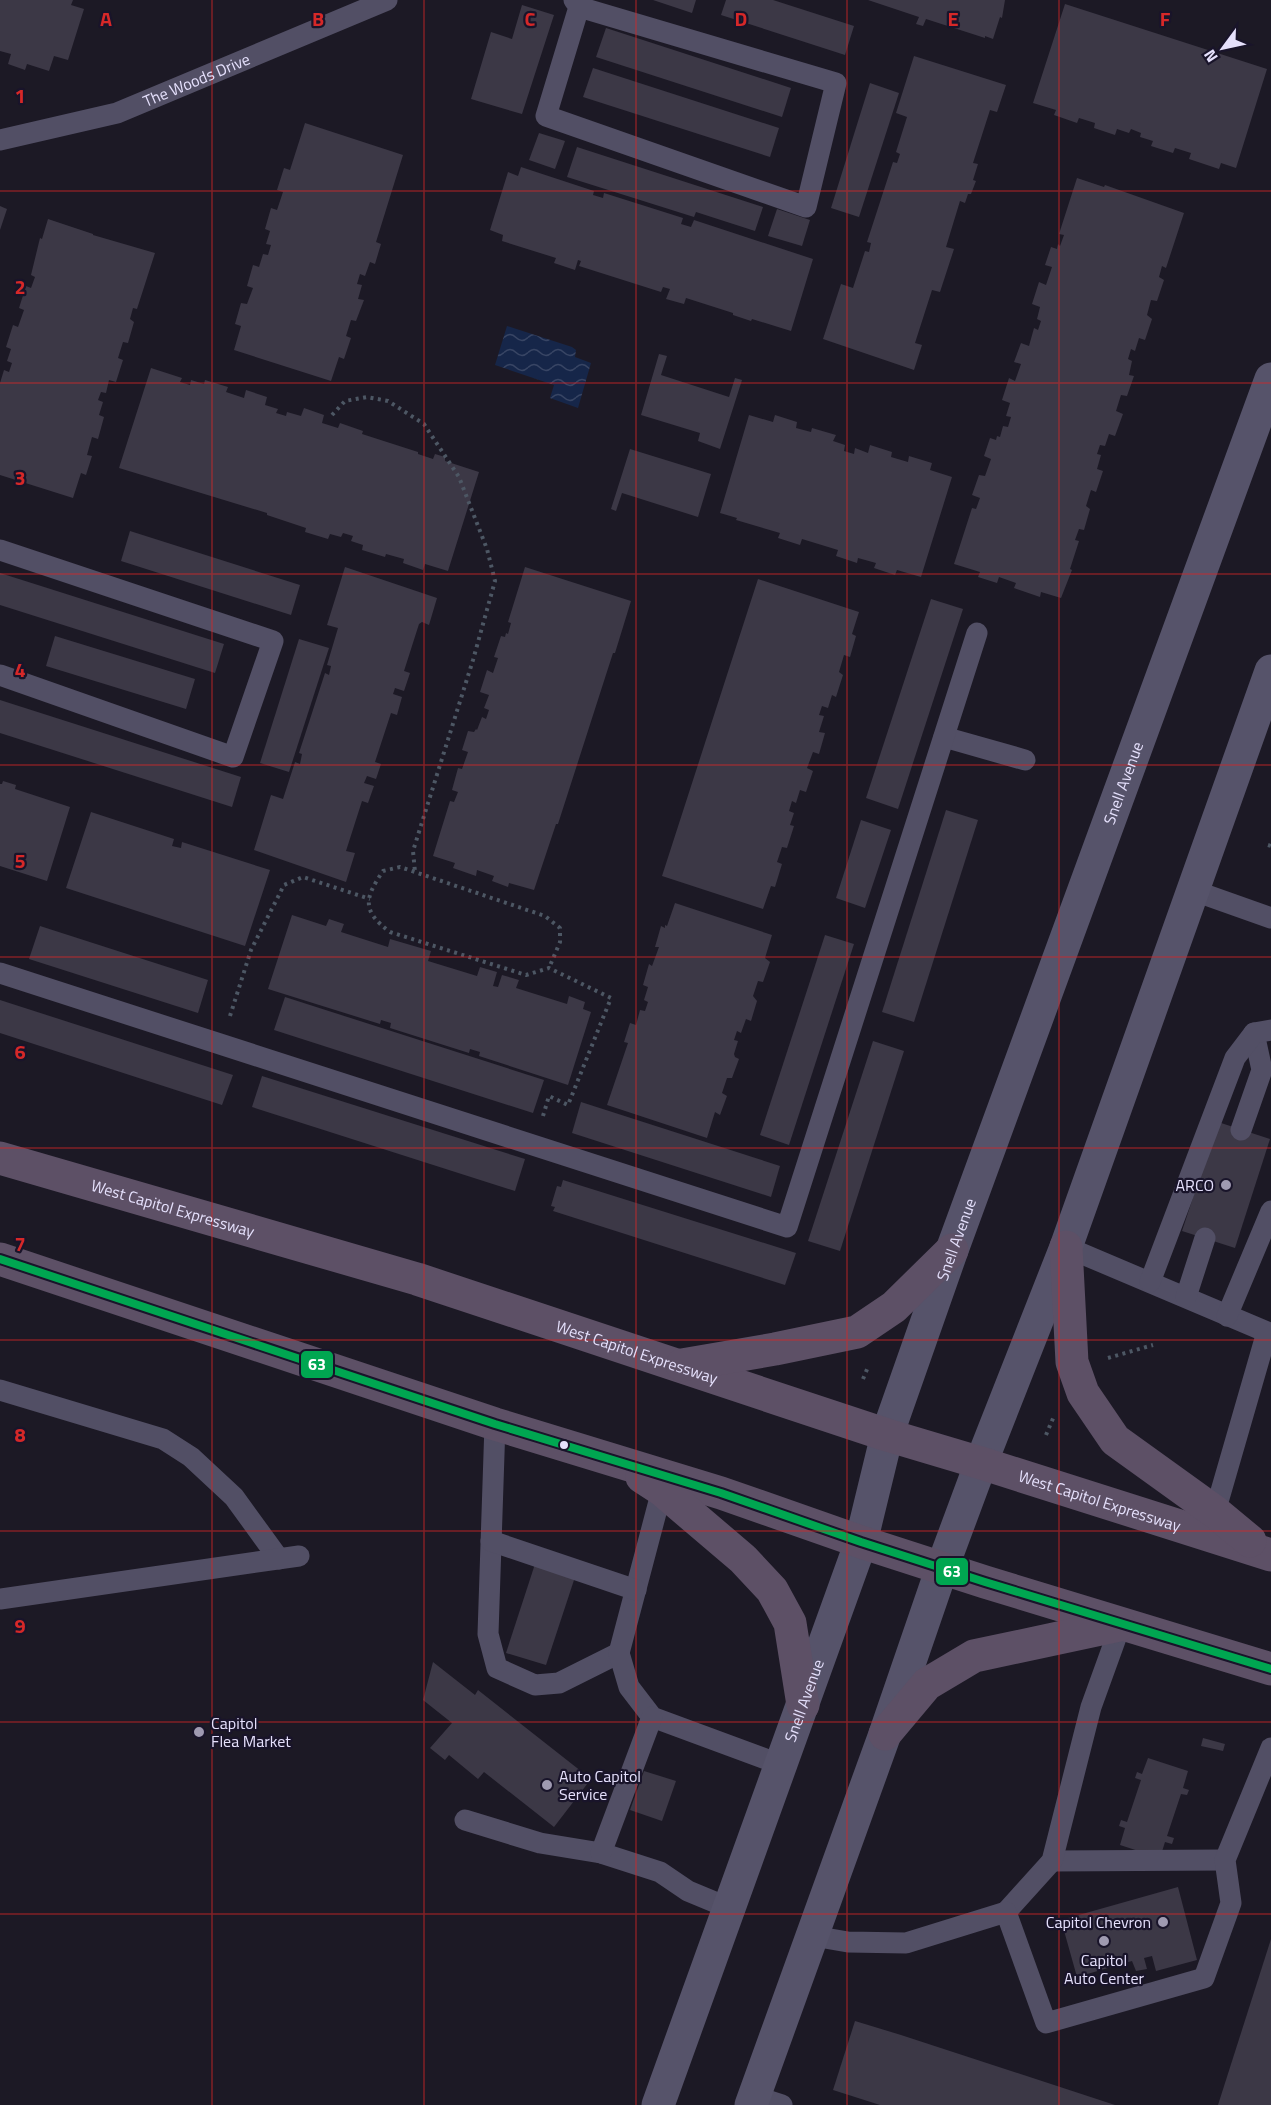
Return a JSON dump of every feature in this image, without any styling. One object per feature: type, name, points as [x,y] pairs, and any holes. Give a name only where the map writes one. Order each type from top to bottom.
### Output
[{"type":"highway","name":"West Capitol Expressway","points":[[0,1158],[417,1280],[887,1435],[1268,1554]]},
{"type":"highway","points":[[1066,1247],[1071,1362],[1083,1393],[1115,1440],[1215,1512],[1268,1554]]},
{"type":"highway","points":[[678,1366],[857,1332],[894,1307],[952,1250]]},
{"type":"highway","points":[[0,1259],[495,1424],[721,1493],[942,1568],[1271,1669]]},
{"type":"highway","points":[[618,1461],[662,1490],[743,1559],[772,1590],[790,1623],[803,1706]]},
{"type":"highway","points":[[885,1734],[927,1684],[974,1656],[1121,1624]]},
{"type":"main road","name":"Snell Avenue","points":[[658,2105],[861,1542],[887,1435],[952,1250],[1271,379]]},
{"type":"main road","points":[[762,2102],[813,1936],[942,1568],[1066,1247],[1271,671]]},
{"type":"lane","name":"The Woods Drive","points":[[0,140],[117,113],[387,0]]},
{"type":"lane","points":[[577,4],[836,83],[806,207],[546,116],[577,4]]},
{"type":"lane","points":[[0,550],[273,641],[233,757],[0,675]]},
{"type":"lane","points":[[0,973],[787,1227],[977,633]]},
{"type":"lane","points":[[944,737],[1025,760]]},
{"type":"lane","points":[[1192,890],[1271,918]]},
{"type":"lane","points":[[1150,1282],[1235,1058],[1263,1032]]},
{"type":"lane","points":[[1241,1130],[1263,1070],[1263,1032]]},
{"type":"lane","points":[[1227,1316],[1271,1211]]},
{"type":"lane","points":[[1186,1297],[1205,1238]]},
{"type":"lane","points":[[1066,1247],[1269,1333],[1215,1512]]},
{"type":"lane","points":[[0,1390],[163,1439],[191,1457],[234,1497],[289,1558],[0,1599]]},
{"type":"lane","points":[[495,1424],[488,1634],[497,1668],[535,1685],[559,1683],[619,1653]]},
{"type":"lane","points":[[662,1490],[619,1653],[629,1687],[652,1717],[782,1765]]},
{"type":"lane","points":[[491,1541],[636,1590]]},
{"type":"lane","points":[[813,1936],[849,1942],[906,1943],[1006,1912],[1052,1861],[1091,1707],[1121,1624]]},
{"type":"lane","points":[[601,1853],[652,1717]]},
{"type":"lane","points":[[1006,1912],[1046,2023],[1204,1978],[1231,1903],[1225,1860],[1271,1748]]},
{"type":"lane","points":[[465,1820],[540,1843],[601,1853],[660,1872],[688,1891],[729,1908]]},
{"type":"lane","points":[[1052,1861],[1225,1860]]},
{"type":"path","points":[[332,415],[345,400],[367,397],[388,401],[424,424],[459,477],[487,549],[495,581],[473,660],[413,851],[415,872]]},
{"type":"path","points":[[542,1122],[549,1096],[568,1105],[611,998],[549,968],[526,975],[390,932],[375,921],[369,909],[370,890],[383,871],[400,867],[545,916],[560,928],[560,942],[549,968]]},
{"type":"path","points":[[220,1044],[251,950],[284,885],[303,877],[370,899]]},
{"type":"path","points":[[1099,1360],[1153,1346]]},
{"type":"path","points":[[863,1379],[869,1365]]},
{"type":"path","points":[[1046,1435],[1056,1410]]},
{"type":"water","points":[[507,326],[572,347],[576,350],[575,357],[591,363],[578,408],[550,398],[554,385],[495,365]]},
{"type":"building","points":[[0,0],[73,0],[71,5],[84,9],[68,60],[54,56],[49,71],[27,64],[25,70],[8,64],[11,54],[0,51]]},
{"type":"building","points":[[653,0],[696,0],[692,13]]},
{"type":"building","points":[[726,0],[773,0],[854,26],[845,55],[721,15]]},
{"type":"building","points":[[868,0],[1005,0],[1002,18],[1000,17],[993,39],[926,19],[923,26],[916,24],[919,17]]},
{"type":"building","points":[[1065,4],[1267,69],[1236,168],[1221,163],[1219,169],[1189,159],[1191,153],[1175,148],[1173,153],[1151,146],[1153,141],[1140,137],[1141,133],[1131,129],[1129,133],[1117,129],[1115,135],[1094,128],[1095,123],[1079,118],[1077,123],[1054,115],[1056,110],[1033,103]]},
{"type":"building","points":[[522,5],[554,15],[522,114],[471,99],[491,32],[512,39]]},
{"type":"building","points":[[606,28],[791,88],[782,117],[596,57]]},
{"type":"building","points":[[914,56],[1006,85],[997,112],[990,110],[973,163],[978,164],[973,180],[976,181],[971,194],[968,194],[965,203],[960,201],[946,247],[954,249],[940,292],[932,290],[915,343],[922,345],[914,370],[823,339],[841,284],[853,288],[865,251],[869,252],[871,243],[867,242],[893,162],[897,163],[900,154],[896,152],[907,117],[896,113]]},
{"type":"building","points":[[593,68],[779,128],[770,157],[583,97]]},
{"type":"building","points":[[870,83],[899,93],[859,217],[831,208]]},
{"type":"building","points":[[305,123],[403,155],[376,242],[381,244],[375,264],[370,262],[365,276],[360,274],[357,284],[362,285],[358,299],[364,300],[356,321],[351,320],[346,336],[351,338],[344,359],[339,357],[331,381],[234,350],[241,326],[235,324],[241,303],[247,304],[253,288],[247,286],[253,265],[259,267],[263,254],[268,255],[271,245],[266,244],[270,231],[265,229],[271,208],[277,210],[283,192],[277,190],[284,168],[290,170]]},
{"type":"building","points":[[539,133],[565,141],[555,169],[529,160]]},
{"type":"building","points":[[577,147],[763,207],[755,231],[696,212],[694,217],[567,177]]},
{"type":"building","points":[[521,167],[594,191],[593,195],[603,198],[604,193],[683,218],[681,224],[691,227],[694,220],[813,259],[791,331],[752,319],[751,321],[686,298],[684,304],[666,299],[670,289],[663,287],[661,292],[579,266],[581,261],[578,260],[575,270],[554,263],[556,258],[502,241],[503,235],[490,230],[508,172],[518,176]]},
{"type":"building","points":[[1077,178],[1104,187],[1105,185],[1184,213],[1166,268],[1162,266],[1159,277],[1164,280],[1157,301],[1151,300],[1147,315],[1152,319],[1145,340],[1139,338],[1135,351],[1131,349],[1128,359],[1132,361],[1129,375],[1134,376],[1127,396],[1121,395],[1116,411],[1123,414],[1115,436],[1109,434],[1105,446],[1100,445],[1097,454],[1101,455],[1097,469],[1103,471],[1096,492],[1091,490],[1086,506],[1090,509],[1084,530],[1079,529],[1075,540],[1079,541],[1070,569],[1072,570],[1061,598],[1041,592],[1040,597],[1014,588],[1016,583],[999,577],[997,583],[978,577],[980,572],[954,564],[972,508],[976,509],[980,498],[972,495],[979,475],[985,476],[991,459],[984,456],[990,438],[996,440],[997,436],[1000,437],[1003,426],[1008,427],[1011,417],[1006,416],[1010,403],[1002,400],[1009,378],[1015,381],[1021,364],[1014,362],[1021,343],[1029,346],[1034,328],[1038,330],[1041,321],[1037,319],[1040,307],[1032,304],[1039,282],[1046,285],[1052,267],[1045,265],[1051,247],[1057,249],[1064,235],[1059,234]]},
{"type":"building","points":[[0,206],[7,209],[0,230]]},
{"type":"building","points":[[777,209],[810,220],[802,246],[768,236]]},
{"type":"building","points":[[48,219],[155,253],[137,309],[133,308],[130,319],[134,322],[128,343],[123,342],[118,358],[123,360],[116,382],[109,380],[106,393],[101,392],[98,400],[103,402],[99,415],[104,417],[98,439],[92,437],[87,455],[92,456],[86,475],[81,473],[73,498],[0,475],[0,383],[4,370],[9,372],[12,363],[7,361],[11,349],[6,347],[13,325],[18,327],[24,310],[19,308],[26,286],[31,288],[35,277],[31,275],[40,238],[42,239]]},
{"type":"building","points":[[659,354],[667,356],[661,375],[729,397],[735,378],[742,380],[720,449],[698,441],[700,433],[641,415]]},
{"type":"building","points":[[151,368],[182,378],[180,382],[190,385],[191,380],[204,384],[205,380],[228,387],[226,392],[244,398],[246,390],[267,397],[265,405],[278,409],[276,413],[286,416],[287,412],[301,416],[304,408],[324,415],[322,423],[338,428],[340,423],[363,431],[362,434],[418,452],[418,454],[433,459],[435,454],[445,457],[445,461],[479,472],[448,571],[425,564],[423,570],[403,563],[404,559],[386,554],[385,557],[362,550],[363,545],[351,541],[353,536],[343,533],[341,537],[330,534],[328,539],[305,532],[306,528],[267,515],[267,513],[119,468]]},
{"type":"building","points":[[749,415],[773,422],[775,415],[797,422],[796,428],[811,432],[812,428],[836,435],[833,441],[845,445],[844,451],[854,454],[855,448],[868,453],[870,445],[892,452],[891,457],[908,462],[909,456],[932,463],[930,470],[952,477],[921,577],[897,570],[895,575],[874,568],[876,563],[858,558],[857,563],[836,556],[838,550],[802,539],[800,545],[778,538],[780,533],[720,513]]},
{"type":"building","points":[[630,449],[711,474],[698,517],[622,493],[616,511],[611,509]]},
{"type":"building","points":[[130,531],[300,585],[291,615],[121,561]]},
{"type":"building","points":[[345,567],[437,598],[429,625],[422,622],[419,624],[404,671],[410,673],[404,691],[395,688],[393,694],[402,697],[397,715],[391,713],[375,762],[381,764],[376,779],[367,776],[364,783],[374,786],[368,803],[362,801],[346,851],[355,853],[346,882],[254,850],[271,795],[283,799],[295,762],[300,764],[302,754],[299,753],[325,673],[329,675],[331,666],[327,665],[338,628],[327,625]]},
{"type":"building","points":[[525,567],[631,601],[534,890],[509,883],[508,887],[492,881],[494,876],[477,870],[476,876],[453,868],[455,863],[433,856],[450,801],[454,802],[458,792],[452,790],[458,768],[462,769],[468,752],[462,750],[468,731],[477,730],[482,717],[486,719],[489,710],[484,708],[489,695],[480,692],[487,670],[493,673],[498,658],[494,657],[501,636],[505,637],[506,633],[508,634],[511,623],[508,622]]},
{"type":"building","points":[[0,573],[224,644],[215,673],[0,605]]},
{"type":"building","points":[[758,579],[859,612],[852,634],[856,636],[850,657],[844,655],[839,672],[843,675],[836,697],[832,695],[828,708],[822,706],[819,715],[824,716],[819,732],[825,733],[819,754],[813,752],[807,768],[813,771],[806,792],[800,790],[796,803],[792,801],[789,811],[794,813],[790,825],[794,826],[787,848],[782,847],[777,862],[782,864],[775,887],[771,886],[763,909],[662,876]]},
{"type":"building","points":[[931,599],[963,609],[898,809],[866,798]]},
{"type":"building","points":[[55,636],[195,679],[186,709],[46,666]]},
{"type":"building","points":[[299,639],[329,648],[289,772],[260,763]]},
{"type":"building","points":[[0,700],[241,777],[232,807],[0,733]]},
{"type":"building","points":[[3,781],[16,785],[15,789],[70,807],[47,881],[0,866],[0,784]]},
{"type":"building","points":[[946,810],[978,820],[914,1022],[882,1012]]},
{"type":"building","points":[[91,812],[174,839],[172,846],[181,848],[182,842],[270,870],[245,946],[66,888]]},
{"type":"building","points":[[861,820],[891,830],[865,908],[836,898]]},
{"type":"building","points":[[675,903],[772,935],[765,958],[770,962],[763,982],[758,981],[753,996],[757,1001],[751,1021],[746,1019],[741,1033],[737,1031],[734,1040],[738,1041],[734,1054],[739,1059],[732,1078],[727,1078],[722,1093],[727,1096],[720,1115],[715,1112],[707,1138],[607,1105],[628,1043],[624,1042],[630,1023],[636,1025],[640,1010],[645,1011],[648,1002],[644,1000],[648,987],[643,985],[649,964],[652,966],[659,947],[655,947],[661,926],[665,928],[665,925],[667,926]]},
{"type":"building","points":[[292,915],[326,926],[329,919],[344,924],[341,932],[388,947],[390,939],[431,951],[428,961],[477,976],[480,967],[497,972],[493,986],[498,987],[502,975],[519,980],[516,988],[567,1004],[569,996],[585,1002],[583,1009],[591,1012],[568,1085],[479,1056],[480,1052],[470,1049],[469,1053],[390,1028],[391,1023],[381,1020],[380,1024],[268,989]]},
{"type":"building","points":[[40,926],[208,980],[198,1013],[29,959]]},
{"type":"building","points":[[825,935],[854,944],[789,1145],[760,1135]]},
{"type":"building","points":[[285,997],[544,1080],[533,1113],[274,1030]]},
{"type":"building","points":[[0,1000],[233,1075],[222,1105],[0,1033]]},
{"type":"building","points":[[873,1041],[904,1051],[840,1251],[808,1241]]},
{"type":"building","points":[[262,1076],[525,1159],[515,1191],[252,1107]]},
{"type":"building","points":[[581,1102],[780,1166],[771,1197],[572,1133]]},
{"type":"building","name":"ARCO","points":[[1218,1122],[1270,1139],[1235,1248],[1182,1231]]},
{"type":"building","points":[[563,1180],[796,1253],[785,1285],[553,1211],[555,1207],[551,1206],[557,1186],[561,1187]]},
{"type":"building","points":[[535,1564],[575,1577],[546,1665],[506,1653]]},
{"type":"building","points":[[433,1662],[475,1695],[478,1690],[591,1779],[554,1827],[484,1772],[478,1779],[449,1755],[445,1760],[430,1748],[452,1723],[423,1700]]},
{"type":"building","points":[[1203,1738],[1225,1744],[1223,1751],[1201,1746]]},
{"type":"building","points":[[1148,1758],[1188,1771],[1183,1788],[1189,1790],[1187,1795],[1181,1794],[1167,1836],[1174,1838],[1172,1844],[1165,1842],[1160,1858],[1120,1845],[1125,1828],[1119,1826],[1121,1820],[1127,1822],[1141,1780],[1135,1778],[1137,1772],[1142,1774]]},
{"type":"building","points":[[644,1771],[676,1781],[662,1821],[630,1810]]},
{"type":"building","points":[[1178,1887],[1197,1960],[1156,1971],[1152,1956],[1144,1958],[1147,1969],[1136,1971],[1132,1961],[1077,1977],[1061,1920]]},
{"type":"building","points":[[1271,1939],[1271,2105],[1218,2105]]},
{"type":"building","points":[[855,2021],[1115,2105],[880,2105],[833,2090]]},
{"type":"transit line","name":"63","points":[[0,1259],[495,1424],[721,1493],[985,1582],[1271,1669]]},
{"type":"place","name":"ARCO","points":[[1226,1185]]},
{"type":"place","name":"Capitol Flea Market","points":[[199,1732]]},
{"type":"place","name":"Auto Capitol Service","points":[[547,1785]]},
{"type":"place","name":"Capitol Chevron","points":[[1163,1922]]},
{"type":"place","name":"Capitol Auto Center","points":[[1104,1941]]}]
